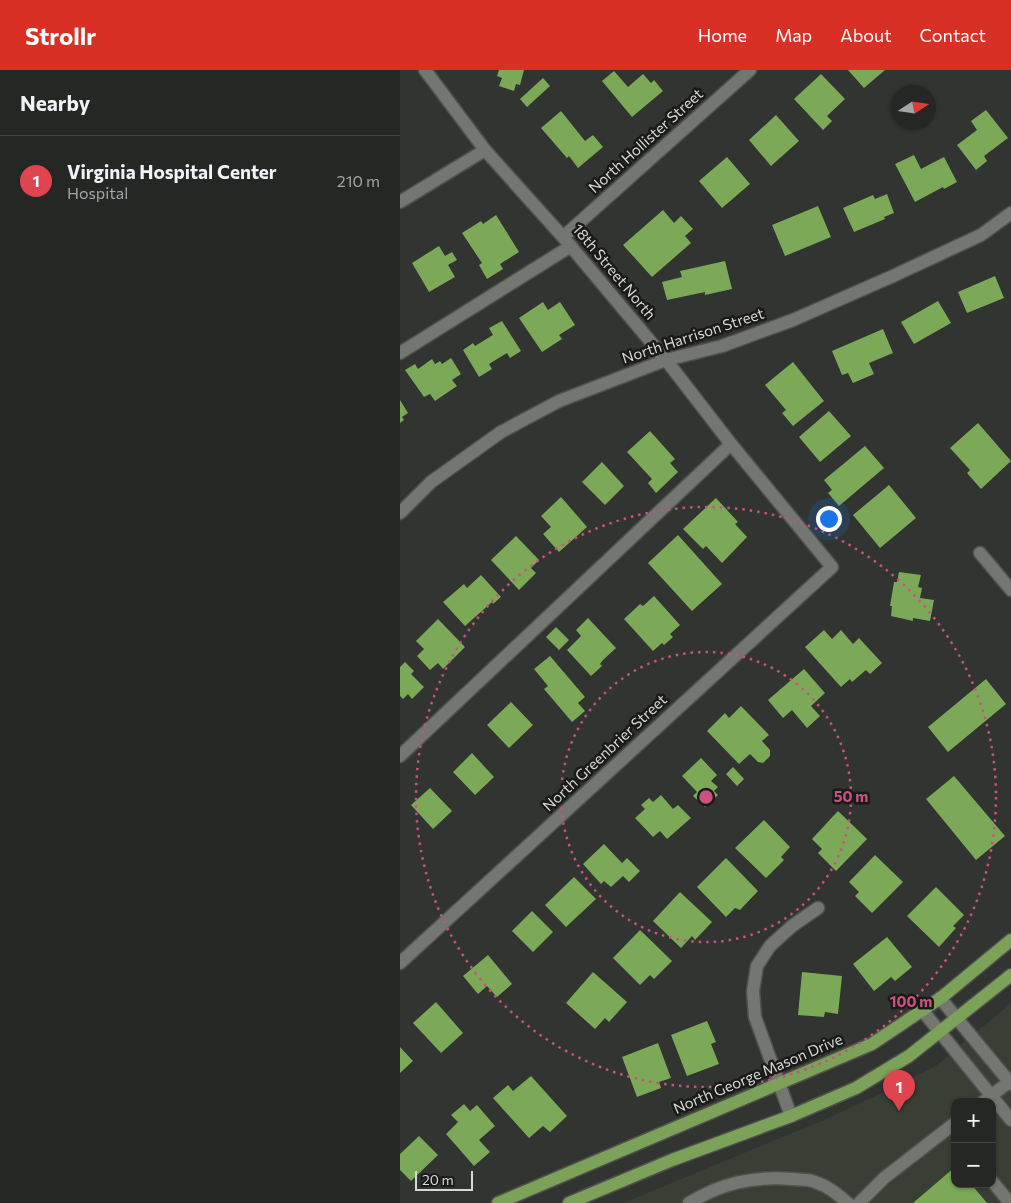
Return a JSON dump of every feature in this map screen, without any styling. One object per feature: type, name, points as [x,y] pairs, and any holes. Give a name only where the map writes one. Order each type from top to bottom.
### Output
[{"type":"main road","name":"North George Mason Drive","points":[[498,1203],[521,1198],[872,1044],[940,998],[1011,940]]},
{"type":"main road","points":[[569,1203],[672,1160],[791,1116],[856,1088],[909,1056],[1011,975]]},
{"type":"street","name":"18th Street North","points":[[425,70],[485,150],[567,242],[666,360],[731,444],[832,567]]},
{"type":"street","name":"North Hollister Street","points":[[400,353],[567,242],[750,70]]},
{"type":"street","points":[[400,202],[485,150]]},
{"type":"street","name":"North Harrison Street","points":[[400,513],[431,482],[501,432],[559,401],[666,360],[722,346],[793,320],[893,276],[981,234],[1011,213]]},
{"type":"street","points":[[400,756],[731,444]]},
{"type":"street","points":[[980,553],[1011,590]]},
{"type":"street","name":"North Greenbrier Street","points":[[400,963],[832,567]]},
{"type":"street","points":[[791,1116],[755,1018],[753,991],[757,966],[770,946],[792,926],[818,908]]},
{"type":"street","points":[[940,998],[1010,1083],[988,1098]]},
{"type":"street","points":[[922,1010],[940,1032],[986,1098]]},
{"type":"street","points":[[996,1107],[1011,1120]]},
{"type":"street","points":[[859,1203],[884,1178],[951,1130]]},
{"type":"street","points":[[689,1203],[706,1198],[739,1181],[775,1177],[814,1181],[832,1190],[848,1203]]},
{"type":"street","points":[[996,1186],[1010,1203]]},
{"type":"shaded area","points":[[1011,1003],[1011,1203],[623,1203],[824,1120],[936,1066]]},
{"type":"building","points":[[499,70],[524,70],[520,85],[516,84],[514,91],[499,86],[502,78],[497,76]]},
{"type":"building","points":[[848,70],[885,70],[864,88]]},
{"type":"building","points":[[614,71],[628,87],[643,74],[651,83],[654,80],[663,91],[632,117],[602,81]]},
{"type":"building","points":[[821,74],[845,99],[827,116],[832,121],[823,130],[794,99]]},
{"type":"building","points":[[543,78],[550,86],[527,107],[520,99]]},
{"type":"building","points":[[986,110],[1008,138],[984,156],[987,161],[976,170],[957,145],[977,130],[971,121]]},
{"type":"building","points":[[561,111],[585,141],[593,135],[603,147],[578,168],[569,156],[567,158],[541,128]]},
{"type":"building","points":[[776,115],[799,141],[771,166],[749,140]]},
{"type":"building","points":[[914,155],[921,169],[944,157],[957,182],[944,189],[943,187],[915,202],[895,164]]},
{"type":"building","points":[[727,157],[750,184],[722,208],[699,181]]},
{"type":"building","points":[[887,194],[894,213],[884,217],[885,219],[854,232],[843,208],[873,195],[875,199]]},
{"type":"building","points":[[818,206],[831,237],[785,256],[772,225]]},
{"type":"building","points":[[663,210],[674,223],[681,216],[693,229],[685,236],[691,243],[652,277],[623,245]]},
{"type":"building","points":[[496,215],[519,252],[500,264],[503,269],[487,279],[479,265],[482,263],[462,233],[481,221],[483,224]]},
{"type":"building","points":[[439,246],[445,256],[452,252],[457,260],[448,265],[455,277],[429,292],[412,263]]},
{"type":"building","points":[[725,261],[732,289],[705,295],[705,292],[667,300],[662,282],[682,277],[680,271]]},
{"type":"building","points":[[995,276],[1004,298],[967,313],[958,292]]},
{"type":"building","points":[[938,301],[951,323],[914,344],[901,322]]},
{"type":"building","points":[[543,302],[548,310],[560,302],[575,325],[559,335],[562,339],[542,352],[519,318]]},
{"type":"building","points":[[502,321],[521,351],[510,358],[507,353],[489,364],[492,369],[479,377],[463,350],[473,343],[475,346],[493,335],[489,328]]},
{"type":"building","points":[[883,329],[893,353],[869,363],[874,374],[853,383],[848,373],[842,375],[832,351]]},
{"type":"building","points":[[451,358],[461,374],[452,380],[457,386],[435,401],[430,394],[424,397],[405,370],[415,364],[418,369],[432,359],[435,364],[440,361],[442,364]]},
{"type":"building","points":[[793,362],[824,401],[793,426],[782,413],[786,410],[765,385]]},
{"type":"building","points":[[400,400],[408,413],[402,417],[404,420],[400,423]]},
{"type":"building","points":[[829,411],[851,436],[820,462],[799,437]]},
{"type":"building","points":[[978,423],[1011,461],[981,489],[967,473],[970,470],[950,448]]},
{"type":"building","points":[[650,431],[675,459],[670,463],[678,472],[656,493],[648,483],[652,479],[627,452]]},
{"type":"building","points":[[865,446],[884,468],[839,506],[828,493],[832,490],[824,480]]},
{"type":"building","points":[[602,462],[624,486],[605,505],[582,482]]},
{"type":"building","points":[[889,485],[916,518],[880,548],[853,515]]},
{"type":"building","points":[[561,497],[587,527],[559,552],[543,534],[551,527],[541,516]]},
{"type":"building","points":[[716,498],[738,522],[735,524],[747,537],[722,563],[706,546],[703,549],[683,529]]},
{"type":"building","points":[[678,535],[722,584],[692,611],[648,563]]},
{"type":"building","points":[[516,536],[539,560],[531,568],[536,573],[519,590],[491,560]]},
{"type":"building","points":[[899,572],[921,575],[918,587],[922,588],[920,598],[934,600],[930,621],[913,618],[913,621],[891,616],[892,606],[890,606],[894,582],[897,582]]},
{"type":"building","points":[[481,575],[501,597],[493,604],[492,602],[465,626],[443,602],[464,584],[467,588]]},
{"type":"building","points":[[654,596],[680,625],[670,634],[673,637],[653,651],[624,619],[640,604],[643,606]]},
{"type":"building","points":[[588,618],[616,648],[603,660],[600,664],[602,666],[591,676],[567,650],[581,636],[576,630]]},
{"type":"building","points":[[438,619],[465,647],[443,669],[438,663],[430,670],[417,656],[424,649],[416,641]]},
{"type":"building","points":[[556,627],[569,640],[559,650],[546,637]]},
{"type":"building","points":[[824,630],[832,639],[841,630],[853,644],[859,638],[882,663],[870,674],[866,670],[852,682],[850,679],[841,687],[805,647]]},
{"type":"building","points":[[550,656],[585,697],[578,703],[585,711],[572,722],[544,689],[548,686],[534,669]]},
{"type":"building","points":[[405,662],[414,671],[411,674],[424,687],[412,699],[408,694],[403,699],[400,696],[400,667]]},
{"type":"building","points":[[804,669],[825,693],[811,706],[820,716],[807,728],[792,710],[783,718],[768,700]]},
{"type":"building","points":[[986,679],[1006,704],[948,752],[928,727]]},
{"type":"building","points":[[511,702],[533,725],[509,748],[487,725]]},
{"type":"building","points":[[741,706],[769,735],[762,741],[770,750],[770,756],[763,763],[758,762],[750,754],[739,764],[707,731],[725,713],[729,718]]},
{"type":"building","points":[[472,753],[494,777],[475,795],[453,772]]},
{"type":"building","points":[[701,758],[717,775],[711,781],[718,787],[714,791],[718,795],[705,807],[693,796],[697,792],[682,776]]},
{"type":"building","points":[[733,767],[744,779],[737,786],[726,774]]},
{"type":"building","points":[[954,776],[1005,836],[976,860],[926,799]]},
{"type":"building","points":[[430,788],[452,811],[433,829],[411,805]]},
{"type":"building","points":[[661,795],[673,809],[678,805],[691,818],[667,839],[660,831],[653,837],[635,818],[645,809],[641,805],[649,798],[653,802]]},
{"type":"building","points":[[838,811],[867,839],[836,871],[818,853],[822,849],[812,839]]},
{"type":"building","points":[[764,820],[790,847],[781,857],[784,860],[766,878],[735,848]]},
{"type":"building","points":[[604,844],[622,863],[627,858],[640,871],[629,882],[623,876],[611,887],[604,881],[601,884],[583,864]]},
{"type":"building","points":[[875,855],[903,882],[872,913],[855,896],[859,892],[849,882]]},
{"type":"building","points":[[726,858],[758,891],[740,910],[735,908],[726,917],[697,887]]},
{"type":"building","points":[[574,877],[596,899],[566,927],[545,905]]},
{"type":"building","points":[[936,887],[964,915],[953,926],[956,928],[939,947],[907,916]]},
{"type":"building","points":[[680,892],[712,922],[695,940],[692,936],[681,948],[653,921]]},
{"type":"building","points":[[532,911],[553,932],[533,952],[512,931]]},
{"type":"building","points":[[640,930],[672,961],[654,979],[650,975],[640,985],[613,958]]},
{"type":"building","points":[[887,937],[912,967],[895,981],[891,977],[874,991],[853,964]]},
{"type":"building","points":[[488,955],[512,984],[497,997],[487,986],[478,994],[463,976]]},
{"type":"building","points":[[593,972],[627,1002],[609,1022],[605,1018],[595,1029],[566,1003]]},
{"type":"building","points":[[802,972],[842,976],[838,1014],[825,1012],[824,1017],[798,1015]]},
{"type":"building","points":[[436,1002],[463,1033],[441,1053],[413,1023]]},
{"type":"building","points":[[707,1021],[716,1042],[711,1044],[719,1064],[687,1076],[671,1035]]},
{"type":"building","points":[[658,1043],[671,1078],[659,1082],[661,1088],[637,1097],[622,1057]]},
{"type":"building","points":[[400,1047],[413,1061],[400,1073]]},
{"type":"building","points":[[531,1076],[567,1116],[550,1132],[543,1126],[529,1138],[493,1098],[508,1085],[513,1091]]},
{"type":"building","points":[[464,1104],[470,1111],[477,1105],[495,1126],[479,1140],[490,1152],[474,1166],[446,1134],[458,1122],[451,1115]]},
{"type":"building","points":[[419,1136],[438,1155],[411,1181],[400,1170],[400,1154]]},
{"type":"building","points":[[951,1170],[951,1188],[974,1188],[987,1203],[913,1203]]},
{"type":"place","name":"Virginia Hospital Center","points":[[899,1111]]}]
